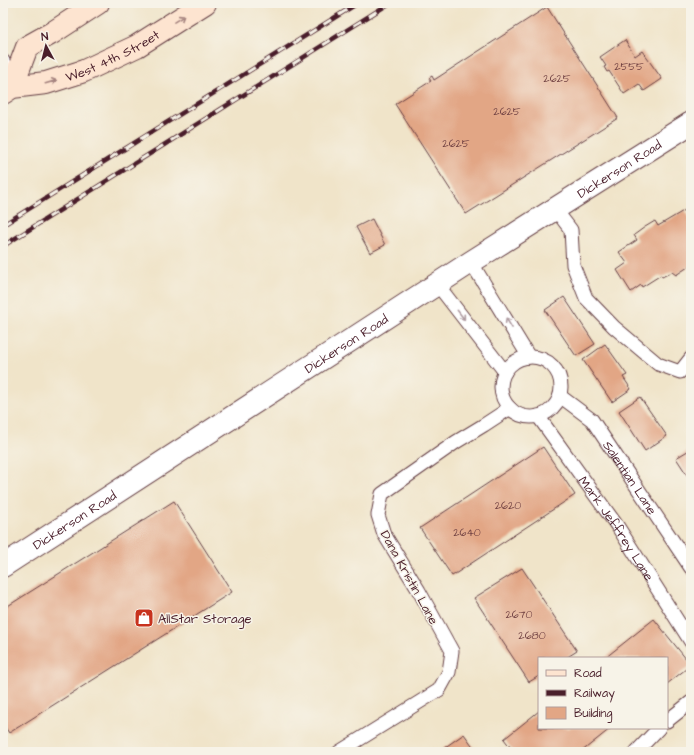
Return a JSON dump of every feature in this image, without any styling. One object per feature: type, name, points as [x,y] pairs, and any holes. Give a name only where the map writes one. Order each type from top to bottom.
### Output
[{"type":"main road","points":[[8,90],[26,47],[52,33],[98,3]]},
{"type":"main road","name":"West 4th Street","points":[[8,90],[46,83],[84,71],[137,46],[205,3]]},
{"type":"street","name":"Dickerson Road","points":[[3,566],[471,262],[691,123]]},
{"type":"lane","points":[[3,61],[8,90]]},
{"type":"lane","points":[[555,209],[571,230],[573,265],[586,298],[614,327],[658,364],[680,372],[691,358]]},
{"type":"lane","points":[[471,262],[529,357]]},
{"type":"lane","points":[[437,284],[505,372]]},
{"type":"lane","points":[[529,357],[539,357],[555,368],[560,377],[562,386],[560,396],[555,406],[548,412],[538,416],[528,417],[518,414],[510,408],[504,400],[501,390],[505,372],[511,364],[520,359],[529,357]]},
{"type":"lane","name":"Salentian Lane","points":[[560,396],[592,420],[691,568]]},
{"type":"lane","name":"Dana Kristin Lane","points":[[339,752],[439,690],[449,672],[452,651],[419,591],[384,534],[378,515],[382,494],[456,442],[484,426],[510,408]]},
{"type":"lane","name":"Mark Jeffrey Lane","points":[[538,416],[618,527],[691,642]]},
{"type":"lane","points":[[668,720],[691,702]]},
{"type":"lane","points":[[636,752],[658,729]]},
{"type":"building","points":[[547,7],[618,118],[466,214],[395,104],[431,81],[429,78],[432,76],[434,80]]},
{"type":"building","points":[[625,40],[635,56],[642,51],[662,79],[644,91],[639,84],[624,94],[609,71],[607,72],[604,67],[606,66],[600,57]]},
{"type":"building","points":[[685,210],[691,220],[691,265],[676,275],[672,272],[662,277],[661,275],[631,292],[617,270],[627,263],[619,252],[637,240],[634,235],[645,227],[655,221],[658,226]]},
{"type":"building","points":[[372,219],[385,245],[370,253],[356,227]]},
{"type":"building","points":[[564,297],[595,344],[576,356],[545,310]]},
{"type":"building","points":[[605,344],[627,375],[623,377],[631,389],[612,402],[583,360]]},
{"type":"building","points":[[640,397],[667,436],[645,451],[619,411]]},
{"type":"building","points":[[543,447],[575,495],[452,576],[420,528]]},
{"type":"building","points":[[691,449],[691,481],[676,458]]},
{"type":"building","points":[[174,501],[232,592],[9,733],[3,724],[3,609]]},
{"type":"building","points":[[522,568],[577,651],[568,657],[538,657],[538,677],[529,682],[474,598]]},
{"type":"building","points":[[654,619],[691,665],[668,683],[668,657],[606,657]]},
{"type":"building","points":[[538,712],[538,729],[610,729],[581,752],[514,752],[504,739]]},
{"type":"building","points":[[464,734],[477,752],[439,752],[444,748]]},
{"type":"railway","points":[[3,225],[358,3]]},
{"type":"railway","points":[[3,246],[390,3]]},
{"type":"place","name":"AllStar Storage","points":[[144,618]]}]
